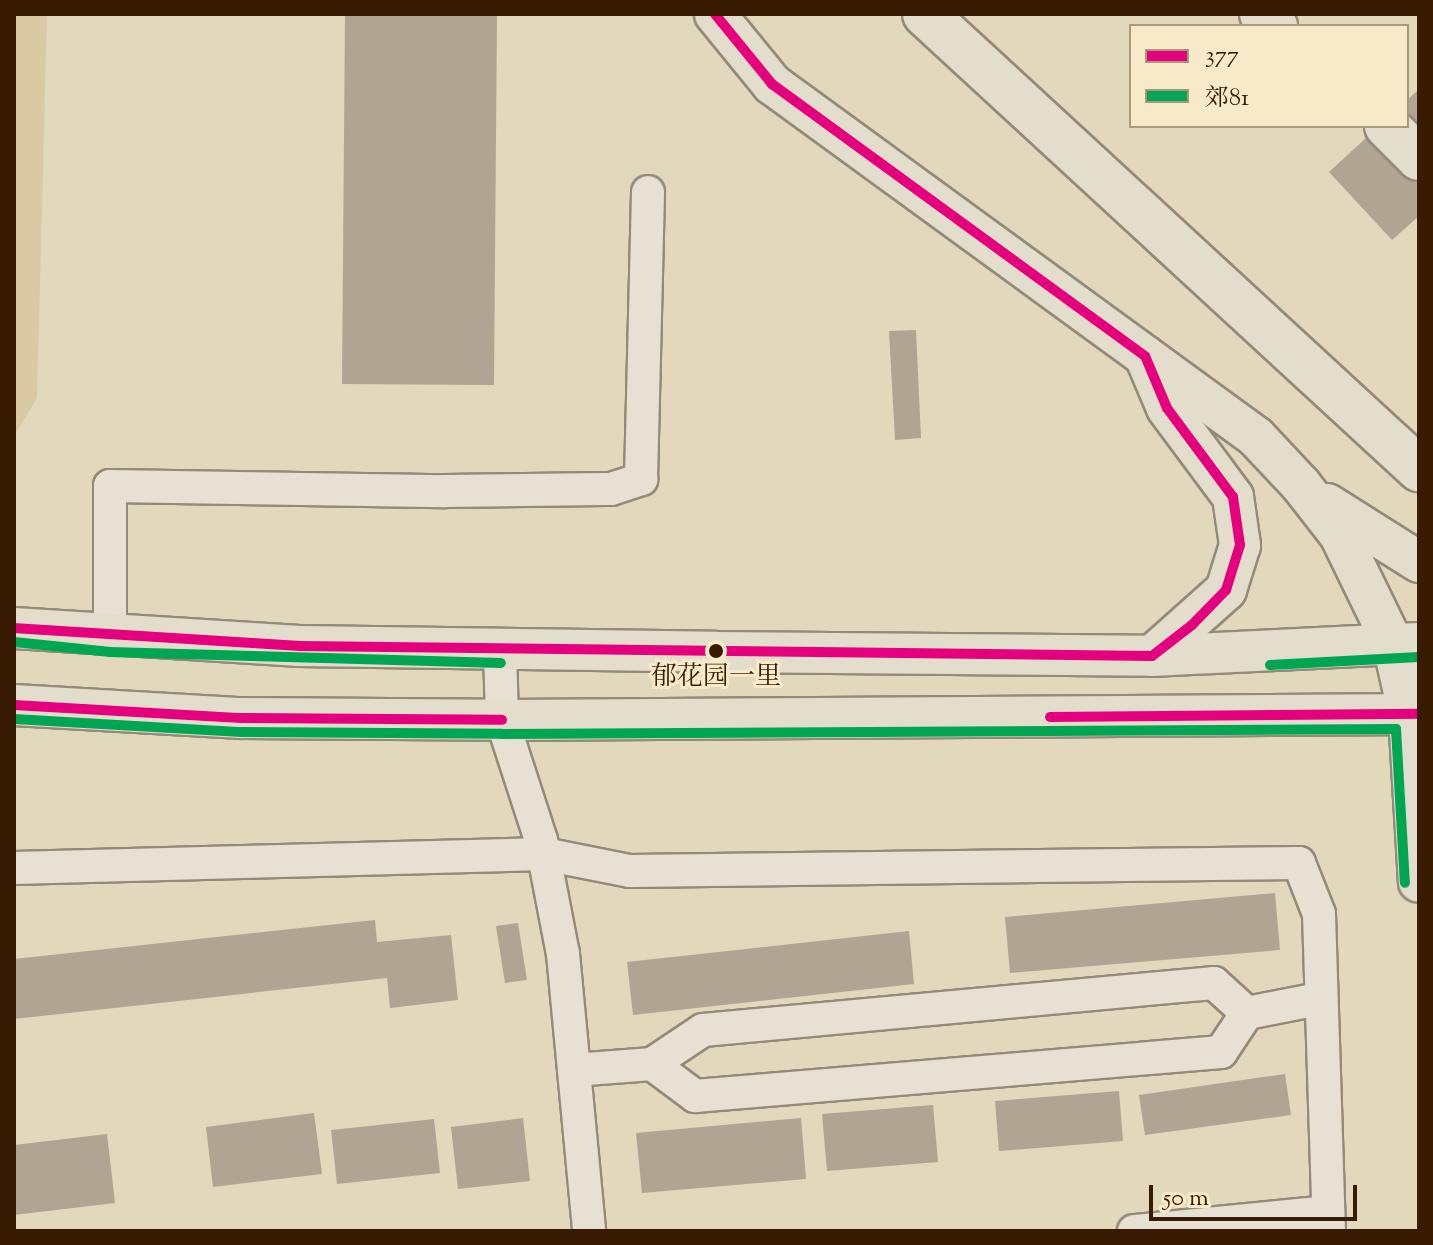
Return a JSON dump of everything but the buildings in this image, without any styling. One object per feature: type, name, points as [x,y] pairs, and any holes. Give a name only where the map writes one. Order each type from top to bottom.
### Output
[{"type":"highway","points":[[925,14],[1419,469]]},
{"type":"highway","points":[[1389,128],[1419,158]]},
{"type":"main road","points":[[715,14],[772,84],[1256,437],[1301,485],[1340,535],[1406,644],[1414,715],[1419,882]]},
{"type":"main road","points":[[1145,356],[1167,408],[1233,497],[1240,545],[1226,590],[1152,656]]},
{"type":"main road","points":[[1301,485],[1419,562]]},
{"type":"main road","points":[[14,628],[110,638],[500,649],[1152,656],[1406,644]]},
{"type":"main road","points":[[14,705],[242,718],[502,720],[1414,715]]},
{"type":"street","points":[[110,638],[110,486],[475,491],[611,489],[641,479],[648,192]]},
{"type":"street","points":[[500,649],[502,720],[544,854],[574,1070],[589,1231]]},
{"type":"street","points":[[14,868],[544,854],[630,871],[1299,863],[1319,914],[1319,999],[1329,1222],[1134,1231]]},
{"type":"street","points":[[574,1070],[652,1064],[703,1030],[1214,983],[1247,1013]]},
{"type":"street","points":[[652,1064],[695,1096],[1205,1054],[1221,1052],[1247,1013],[1319,999]]},
{"type":"shaded area","points":[[14,14],[47,14],[37,398],[14,436]]},
{"type":"transit line","name":"377","points":[[14,628],[299,646],[1152,656],[1192,625],[1226,590],[1240,545],[1233,497],[1167,408],[1145,356],[772,84],[715,14]]},
{"type":"transit line","name":"郊81","points":[[14,642],[110,652],[501,663]]},
{"type":"transit line","name":"郊81","points":[[1270,665],[1419,657]]},
{"type":"transit line","name":"377","points":[[14,705],[242,718],[502,720]]},
{"type":"transit line","name":"377","points":[[1050,717],[1419,714]]},
{"type":"transit line","name":"郊81","points":[[14,719],[242,732],[502,734],[1396,729],[1405,883]]},
{"type":"place","name":"郁花园一里","points":[[716,651]]}]
